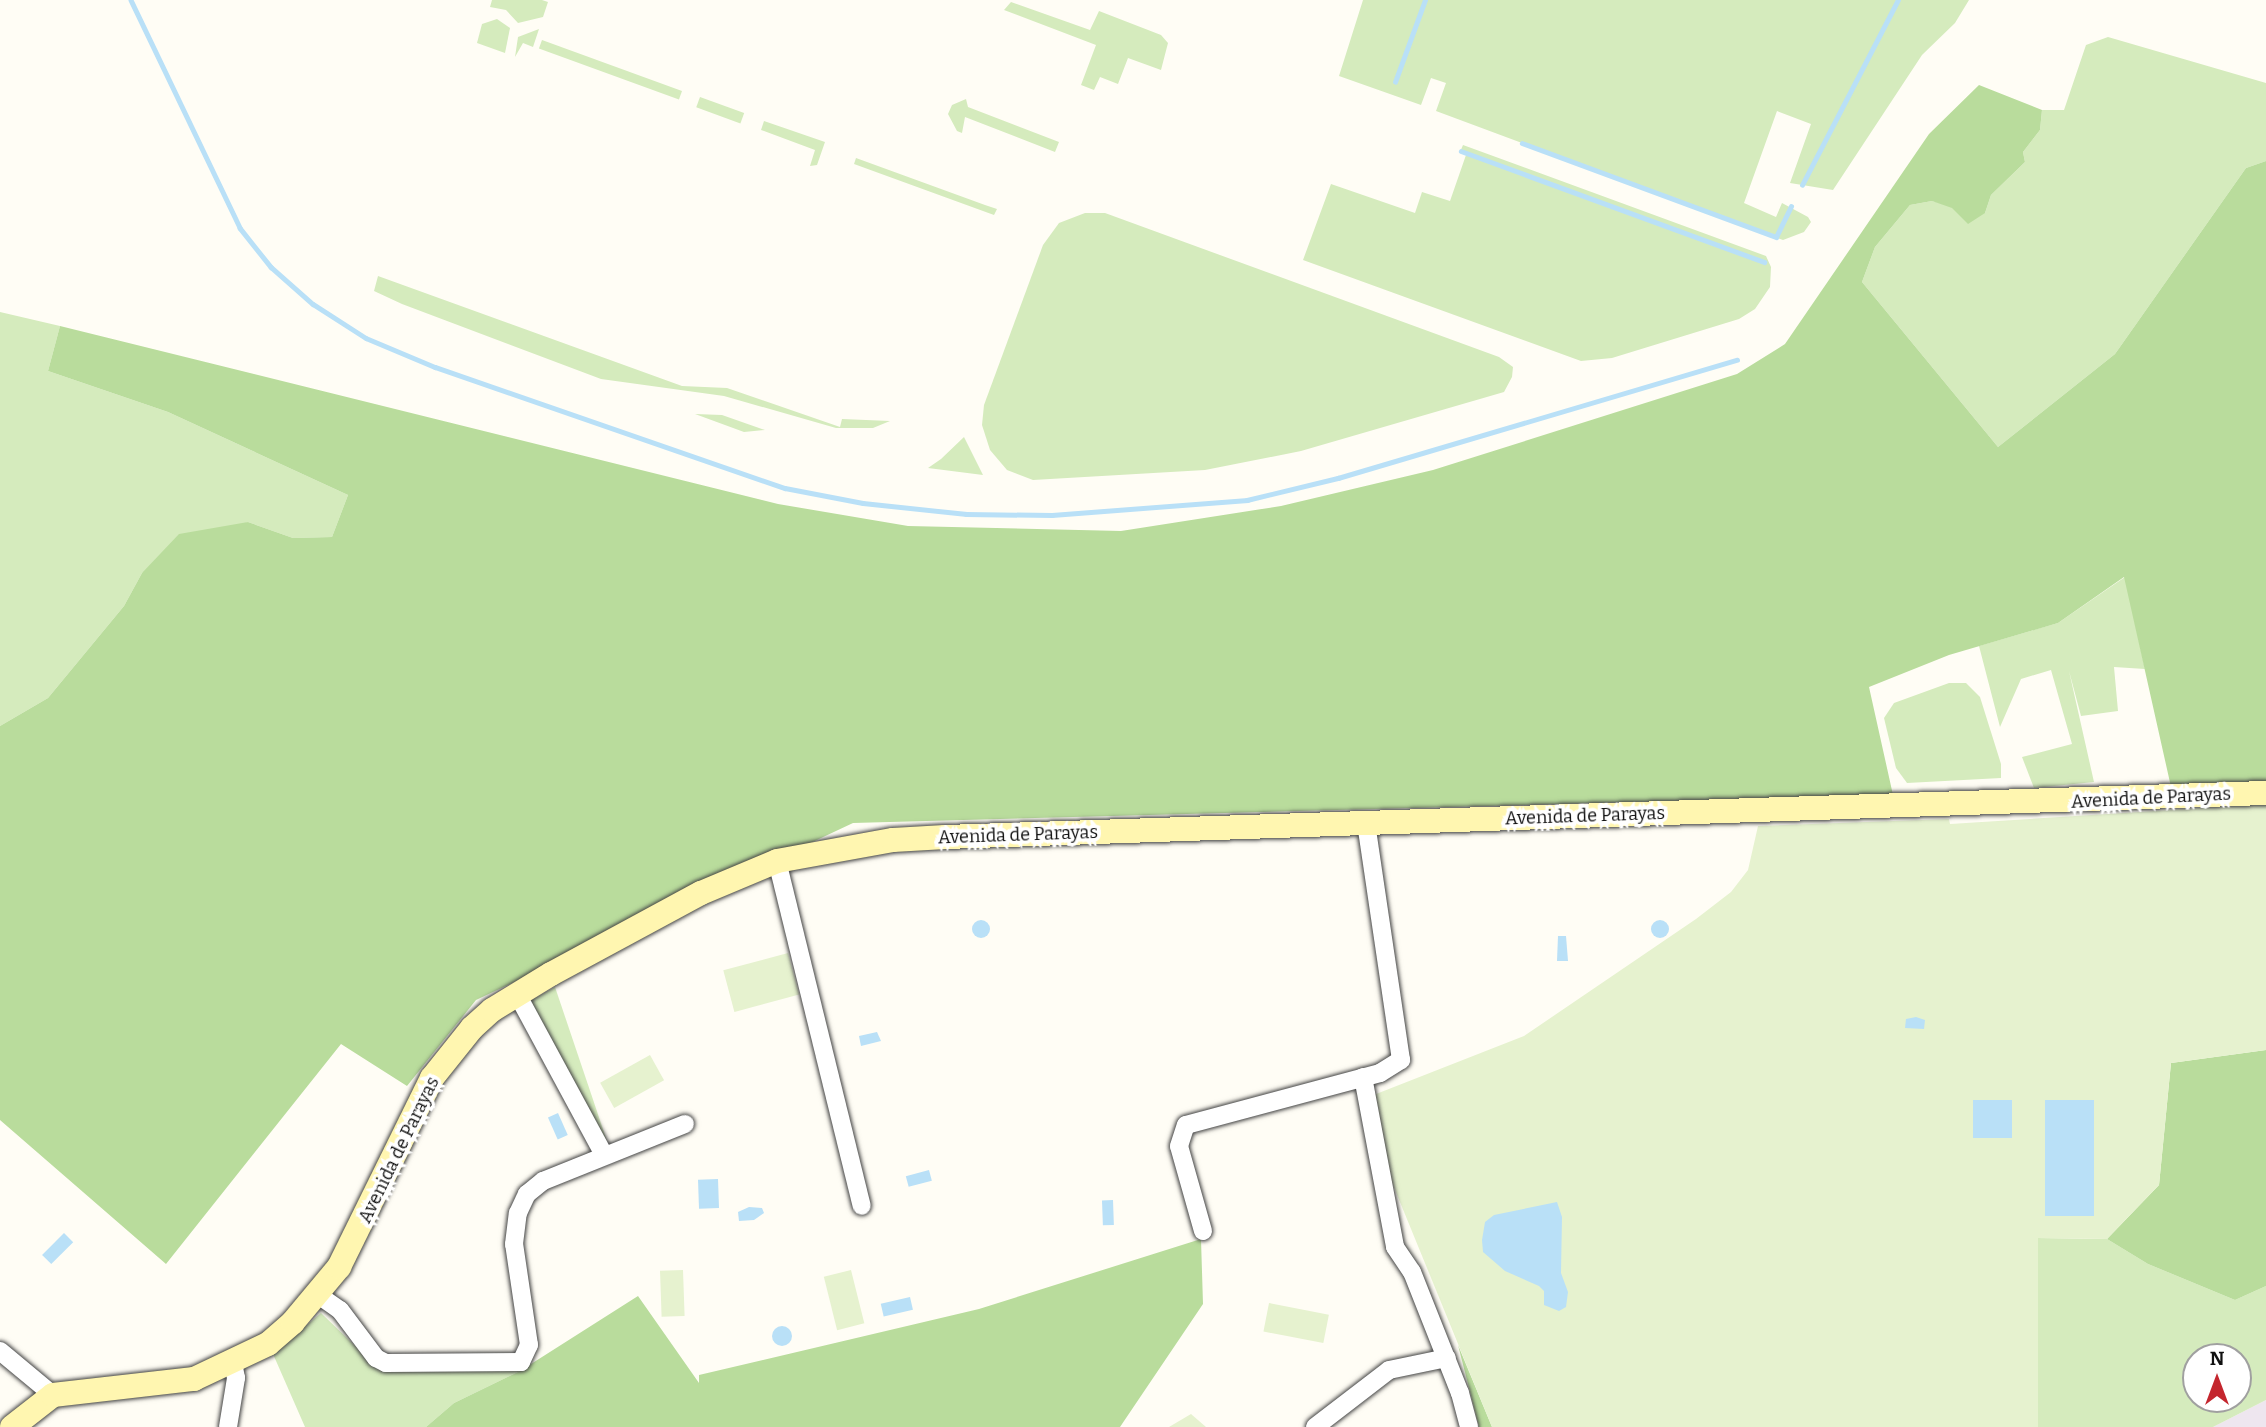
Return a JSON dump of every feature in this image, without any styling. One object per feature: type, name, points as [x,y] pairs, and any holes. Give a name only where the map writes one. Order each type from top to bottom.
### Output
[{"type":"street","name":"Avenida de Parayas","points":[[53,1395],[194,1379],[268,1344],[317,1294],[351,1245],[432,1078],[472,1028],[517,994],[701,893],[777,861],[893,840],[945,837],[2266,793]]},
{"type":"street","points":[[1203,1231],[1179,1146],[1186,1125],[1396,1067],[1401,1049],[1366,822]]},
{"type":"street","points":[[777,861],[862,1206]]},
{"type":"street","points":[[517,994],[604,1155]]},
{"type":"street","points":[[1363,1077],[1395,1247],[1412,1272],[1447,1357],[1469,1427]]},
{"type":"street","points":[[317,1294],[340,1310],[369,1349],[386,1363],[521,1362],[529,1345],[515,1261],[518,1213],[534,1187],[604,1155],[685,1124]]},
{"type":"street","points":[[0,1351],[53,1395],[12,1427]]},
{"type":"street","points":[[1315,1427],[1389,1370],[1447,1357]]},
{"type":"street","points":[[228,1427],[236,1378],[233,1362]]},
{"type":"shaded area","points":[[2266,1400],[2266,1427],[2213,1427],[2240,1413],[2252,1413],[2252,1407]]},
{"type":"green space","points":[[492,0],[548,2],[543,17],[518,23],[506,10],[490,7]]},
{"type":"green space","points":[[1363,0],[1969,0],[1955,23],[1922,55],[1833,190],[1790,183],[1811,124],[1777,111],[1744,203],[1776,217],[1782,203],[1808,217],[1811,222],[1804,232],[1783,240],[1436,111],[1446,83],[1431,78],[1421,105],[1339,76]]},
{"type":"green space","points":[[1011,2],[1090,30],[1099,11],[1161,35],[1168,43],[1161,70],[1128,58],[1118,84],[1100,77],[1094,90],[1081,85],[1096,45],[1004,10]]},
{"type":"green space","points":[[497,19],[510,28],[505,53],[477,43],[482,24]]},
{"type":"green space","points":[[539,29],[533,47],[523,43],[515,57],[518,37]]},
{"type":"green space","points":[[2108,37],[2266,83],[2266,161],[2246,168],[2115,354],[1998,447],[1862,282],[1875,247],[1910,205],[1932,201],[1985,213],[1991,195],[2025,162],[2023,152],[2040,130],[2042,110],[2064,110],[2086,45]]},
{"type":"green space","points":[[542,40],[682,91],[679,99],[539,48]]},
{"type":"green space","points":[[1979,85],[2042,110],[2040,130],[2023,152],[2025,162],[1991,195],[1985,213],[1968,224],[1952,208],[1932,201],[1910,205],[1875,247],[1862,282],[1998,447],[2115,354],[2246,168],[2266,161],[2266,782],[2171,787],[2124,577],[2058,623],[1949,655],[1869,687],[1893,795],[853,823],[476,1000],[407,1086],[341,1044],[166,1264],[0,1120],[0,726],[48,698],[124,606],[142,573],[179,534],[248,522],[293,538],[332,537],[348,495],[168,412],[48,371],[60,326],[778,504],[908,526],[1121,531],[1281,506],[1433,470],[1737,374],[1785,344],[1929,134]]},
{"type":"green space","points":[[700,97],[744,113],[740,123],[696,107]]},
{"type":"green space","points":[[966,99],[968,107],[1059,142],[1055,152],[965,117],[962,133],[957,131],[948,114],[952,105]]},
{"type":"green space","points":[[764,121],[825,142],[817,165],[810,166],[815,150],[761,130]]},
{"type":"green space","points":[[1463,145],[1766,256],[1771,267],[1770,287],[1755,309],[1739,319],[1612,358],[1581,361],[1303,260],[1331,184],[1415,213],[1422,192],[1450,201],[1466,155],[1460,152]]},
{"type":"green space","points":[[856,158],[997,209],[994,215],[854,164]]},
{"type":"green space","points":[[1085,213],[1105,213],[1499,357],[1513,367],[1512,377],[1504,392],[1301,451],[1205,470],[1033,480],[1007,470],[990,450],[982,425],[984,405],[1043,245],[1059,223]]},
{"type":"green space","points":[[378,276],[682,386],[727,388],[840,427],[842,419],[890,421],[873,428],[836,428],[724,396],[601,379],[402,304],[374,291]]},
{"type":"green space","points":[[0,312],[60,326],[48,371],[168,412],[348,495],[332,537],[293,538],[248,522],[142,573],[124,606],[48,698],[0,726]]},
{"type":"green space","points":[[695,414],[722,415],[765,430],[744,432]]},
{"type":"green space","points":[[964,437],[983,475],[928,468],[941,459]]},
{"type":"green space","points":[[2125,577],[2145,669],[2114,667],[2118,711],[2081,716],[2069,671],[2094,782],[2034,788],[2022,757],[2072,744],[2051,670],[2021,679],[2000,727],[1979,646],[2058,623]]},
{"type":"green space","points":[[1949,683],[1966,683],[1980,697],[2001,764],[2001,778],[1907,783],[1896,768],[1884,718],[1894,703]]},
{"type":"green space","points":[[2266,804],[2266,1050],[2171,1063],[2159,1185],[2107,1239],[2038,1238],[2038,1427],[1492,1427],[1391,1180],[1371,1096],[1524,1036],[1696,919],[1731,892],[1748,870],[1758,826],[1949,819],[1950,824]]},
{"type":"green space","points":[[788,953],[799,995],[734,1012],[723,970]]},
{"type":"green space","points":[[555,987],[608,1144],[530,1001]]},
{"type":"green space","points":[[2266,1050],[2266,1286],[2235,1300],[2148,1264],[2107,1239],[2159,1185],[2171,1063]]},
{"type":"green space","points":[[650,1055],[664,1080],[614,1108],[600,1083]]},
{"type":"green space","points":[[2038,1238],[2107,1239],[2148,1264],[2235,1300],[2266,1286],[2266,1400],[2252,1407],[2252,1343],[2182,1343],[2182,1413],[2240,1413],[2213,1427],[2038,1427]]},
{"type":"green space","points":[[1201,1239],[1203,1304],[1120,1427],[426,1427],[454,1403],[520,1371],[638,1296],[699,1383],[699,1375],[979,1309]]},
{"type":"green space","points":[[683,1270],[685,1316],[662,1317],[660,1271]]},
{"type":"green space","points":[[851,1270],[864,1323],[837,1330],[824,1277]]},
{"type":"green space","points":[[1269,1303],[1329,1315],[1323,1343],[1263,1331]]},
{"type":"green space","points":[[321,1313],[376,1366],[520,1371],[454,1403],[426,1427],[305,1427],[273,1354]]},
{"type":"green space","points":[[1458,1345],[1492,1427],[1479,1427]]},
{"type":"green space","points":[[1191,1414],[1206,1427],[1169,1427]]},
{"type":"water","points":[[981,920],[987,923],[990,929],[987,935],[981,938],[975,935],[972,929],[975,923]]},
{"type":"water","points":[[1660,920],[1666,923],[1669,929],[1666,935],[1660,938],[1654,935],[1651,929],[1654,923]]},
{"type":"water","points":[[1558,936],[1566,936],[1568,961],[1557,961]]},
{"type":"water","points":[[1916,1017],[1925,1020],[1924,1029],[1905,1028],[1906,1019]]},
{"type":"water","points":[[877,1032],[881,1041],[861,1046],[859,1036]]},
{"type":"water","points":[[1973,1100],[2012,1100],[2012,1138],[1973,1138]]},
{"type":"water","points":[[2045,1100],[2094,1100],[2094,1216],[2045,1216]]},
{"type":"water","points":[[558,1113],[568,1135],[558,1139],[548,1117]]},
{"type":"water","points":[[929,1170],[932,1181],[909,1187],[906,1176]]},
{"type":"water","points":[[718,1179],[719,1208],[699,1209],[698,1180]]},
{"type":"water","points":[[1102,1200],[1113,1200],[1114,1225],[1103,1225]]},
{"type":"water","points":[[1557,1202],[1562,1217],[1561,1273],[1568,1292],[1566,1307],[1559,1311],[1544,1305],[1544,1291],[1539,1286],[1505,1271],[1483,1252],[1482,1240],[1485,1222],[1494,1215]]},
{"type":"water","points":[[749,1207],[762,1208],[764,1213],[754,1220],[739,1221],[738,1212]]},
{"type":"water","points":[[64,1233],[73,1242],[51,1264],[42,1255]]},
{"type":"water","points":[[910,1297],[913,1310],[884,1316],[881,1304]]},
{"type":"water","points":[[782,1326],[789,1329],[792,1336],[789,1343],[782,1346],[775,1343],[772,1336],[775,1329]]},
{"type":"waterway","points":[[131,0],[240,228],[271,267],[313,304],[366,338],[435,367],[785,488],[863,503],[966,514],[1052,515],[1247,500],[1338,478],[1737,360]]},
{"type":"waterway","points":[[1395,82],[1425,0]]},
{"type":"waterway","points":[[1802,185],[1898,0]]},
{"type":"waterway","points":[[1522,143],[1776,237],[1791,206]]},
{"type":"waterway","points":[[1461,151],[1764,262]]}]
